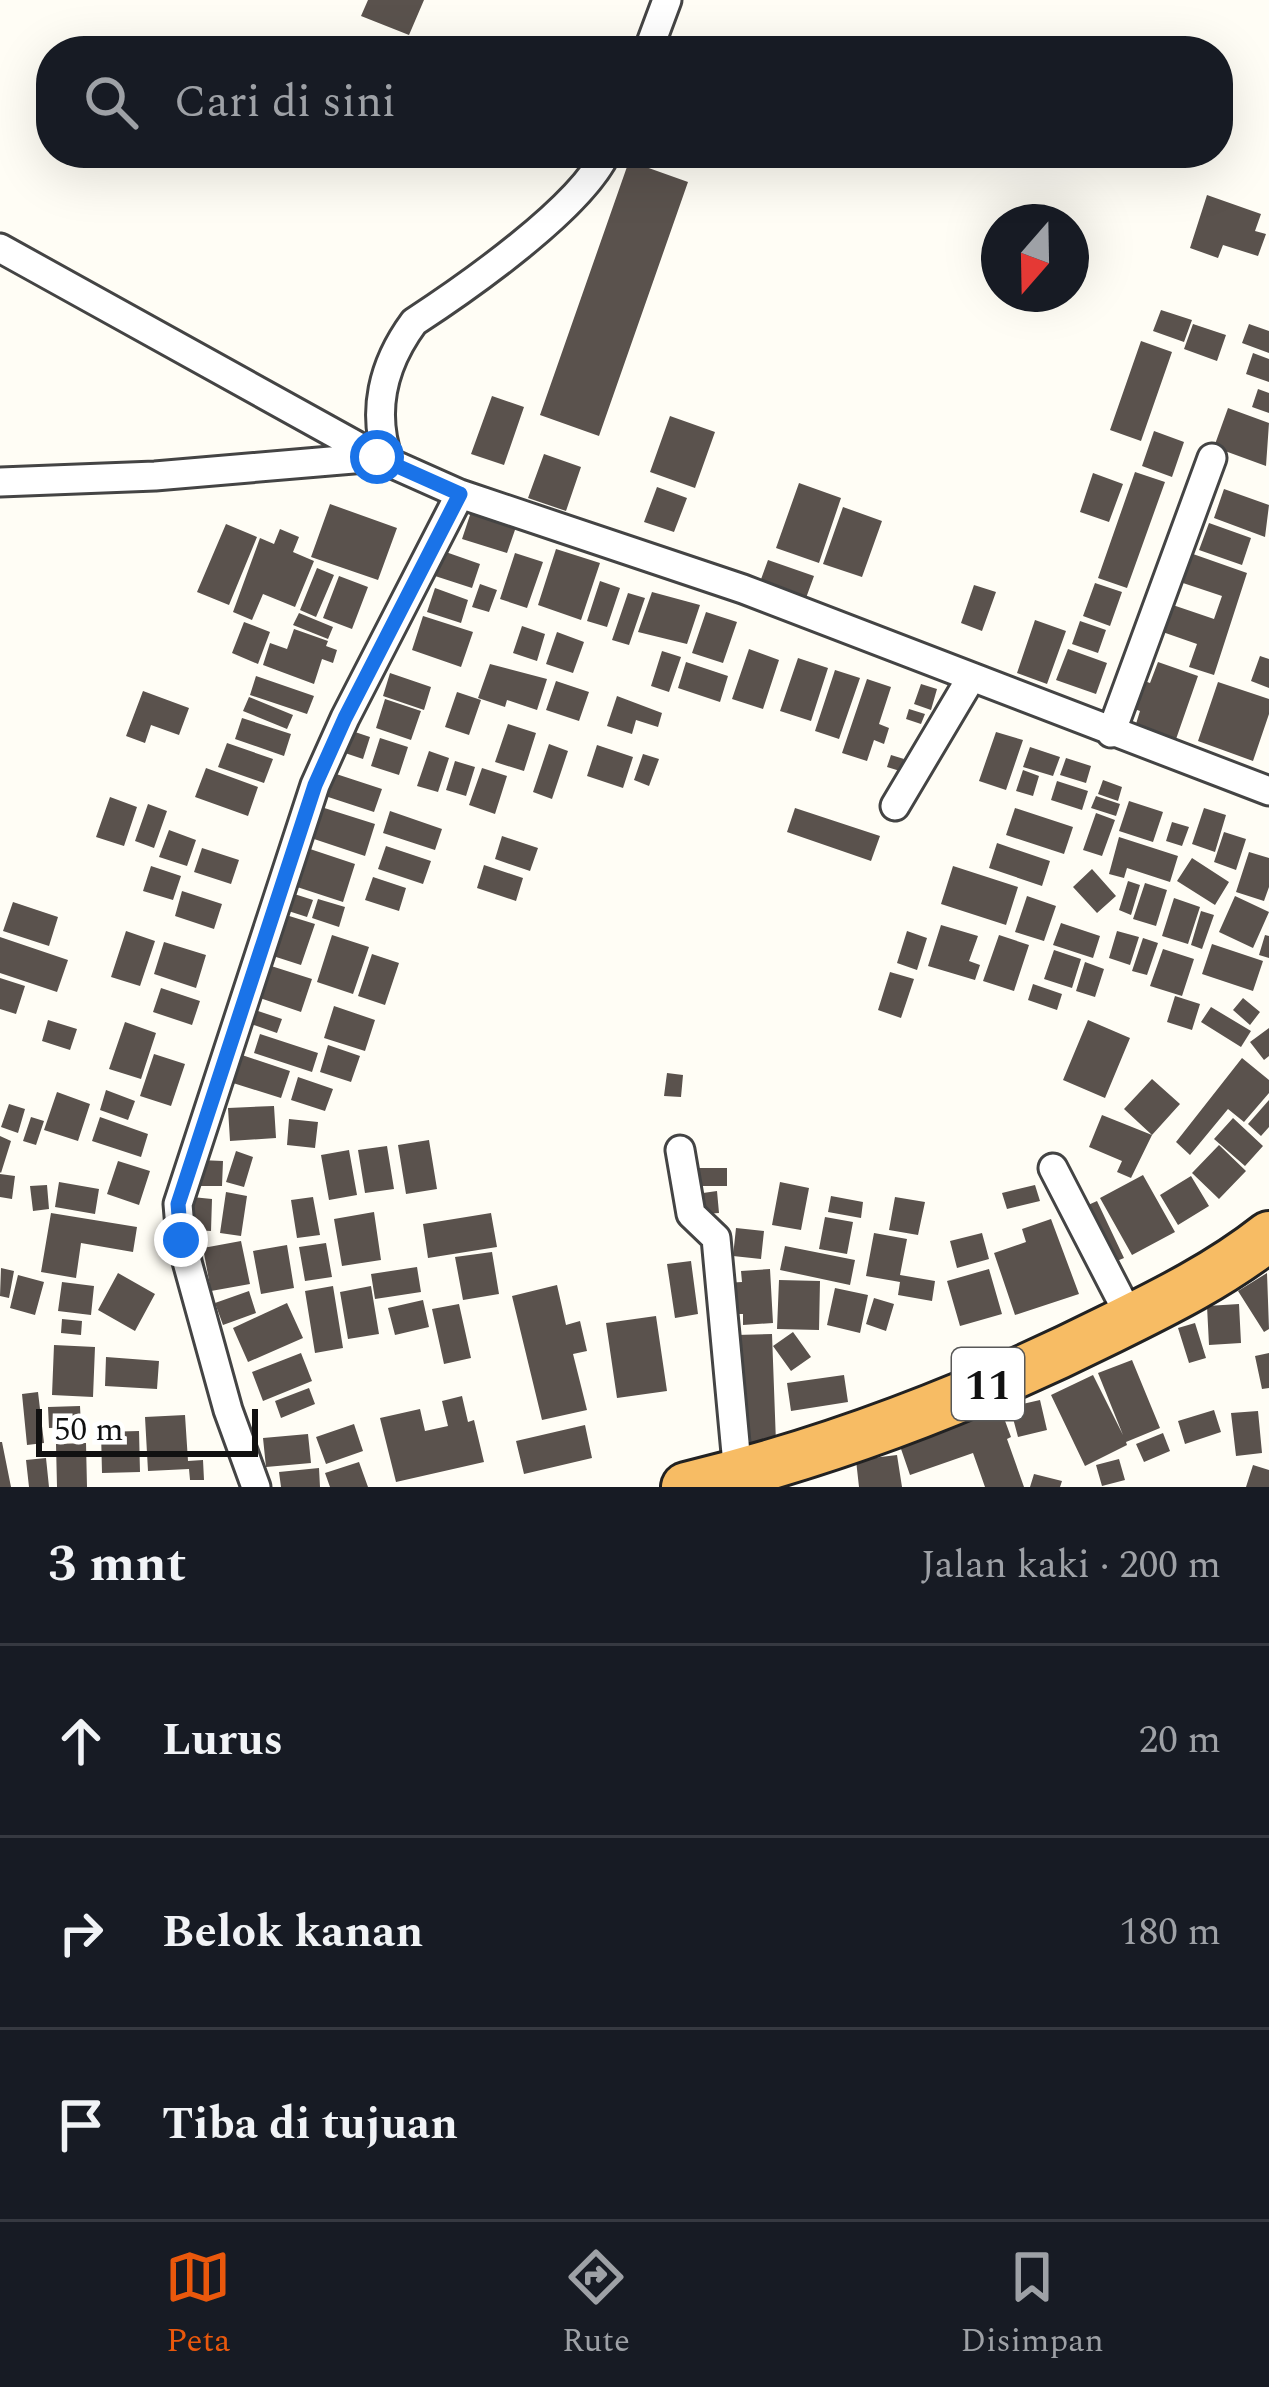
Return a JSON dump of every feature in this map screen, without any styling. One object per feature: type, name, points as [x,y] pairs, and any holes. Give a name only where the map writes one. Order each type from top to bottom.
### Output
[{"type":"highway","name":"11","points":[[686,1487],[737,1475],[911,1415],[1045,1362],[1188,1289],[1269,1236]]},
{"type":"street","points":[[654,36],[667,0]]},
{"type":"street","points":[[383,459],[377,414],[383,385],[414,322],[526,239],[597,168]]},
{"type":"street","points":[[0,248],[383,459],[460,494],[743,589],[1269,791]]},
{"type":"street","points":[[1111,733],[1212,458]]},
{"type":"street","points":[[0,482],[383,459]]},
{"type":"street","points":[[256,1487],[228,1410],[181,1240],[178,1204],[315,785],[460,494]]},
{"type":"street","points":[[895,806],[970,678]]},
{"type":"street","points":[[680,1150],[691,1214],[716,1238],[737,1475]]},
{"type":"street","points":[[1053,1168],[1131,1319]]},
{"type":"building","points":[[368,0],[424,0],[409,35],[361,16]]},
{"type":"building","points":[[627,168],[649,168],[688,182],[599,436],[540,415]]},
{"type":"building","points":[[1207,195],[1261,214],[1255,231],[1266,234],[1258,256],[1223,245],[1218,258],[1190,248]]},
{"type":"building","points":[[1161,310],[1192,320],[1184,342],[1153,331]]},
{"type":"building","points":[[1193,324],[1226,335],[1217,361],[1184,349]]},
{"type":"building","points":[[1249,324],[1269,331],[1269,353],[1242,343]]},
{"type":"building","points":[[1141,341],[1172,352],[1141,441],[1110,430]]},
{"type":"building","points":[[1253,353],[1269,359],[1269,382],[1246,374]]},
{"type":"building","points":[[1258,389],[1269,393],[1269,413],[1252,407]]},
{"type":"building","points":[[492,396],[524,407],[504,465],[471,454]]},
{"type":"building","points":[[1228,408],[1269,423],[1266,466],[1214,447]]},
{"type":"building","points":[[670,416],[715,432],[695,488],[650,472]]},
{"type":"building","points":[[1154,431],[1184,442],[1172,477],[1142,466]]},
{"type":"building","points":[[544,454],[581,467],[566,511],[528,498]]},
{"type":"building","points":[[1135,472],[1165,482],[1127,588],[1098,578]]},
{"type":"building","points":[[1093,473],[1123,484],[1109,522],[1080,512]]},
{"type":"building","points":[[799,483],[841,498],[819,563],[776,548]]},
{"type":"building","points":[[657,487],[687,498],[674,532],[644,522]]},
{"type":"building","points":[[1224,489],[1269,505],[1265,537],[1214,518]]},
{"type":"building","points":[[330,504],[397,528],[378,580],[311,557]]},
{"type":"building","points":[[843,507],[882,521],[862,577],[823,564]]},
{"type":"building","points":[[471,512],[516,527],[507,553],[462,539]]},
{"type":"building","points":[[1209,523],[1251,538],[1242,565],[1199,550]]},
{"type":"building","points":[[226,524],[257,537],[229,605],[197,592]]},
{"type":"building","points":[[280,529],[299,537],[293,552],[314,561],[295,607],[263,594],[252,620],[233,612],[260,538],[274,544]]},
{"type":"building","points":[[556,549],[600,563],[581,620],[538,605]]},
{"type":"building","points":[[440,550],[480,564],[472,588],[432,575]]},
{"type":"building","points":[[515,553],[543,562],[527,608],[500,599]]},
{"type":"building","points":[[1193,554],[1247,573],[1214,675],[1189,667],[1197,644],[1154,629],[1164,602],[1214,619],[1222,596],[1183,583]]},
{"type":"building","points":[[768,560],[814,576],[806,598],[760,582]]},
{"type":"building","points":[[317,568],[334,575],[316,617],[300,610]]},
{"type":"building","points":[[339,576],[368,587],[352,629],[323,618]]},
{"type":"building","points":[[600,581],[620,588],[607,627],[587,621]]},
{"type":"building","points":[[1095,583],[1122,592],[1110,626],[1083,616]]},
{"type":"building","points":[[480,584],[497,590],[489,612],[472,607]]},
{"type":"building","points":[[974,585],[996,592],[982,631],[961,623]]},
{"type":"building","points":[[435,588],[468,600],[461,623],[427,612]]},
{"type":"building","points":[[652,592],[700,605],[687,644],[638,632]]},
{"type":"building","points":[[628,593],[645,598],[629,645],[612,640]]},
{"type":"building","points":[[706,612],[737,622],[723,663],[692,653]]},
{"type":"building","points":[[299,613],[333,627],[328,639],[293,625]]},
{"type":"building","points":[[423,616],[473,632],[461,667],[412,650]]},
{"type":"building","points":[[1035,620],[1066,631],[1047,684],[1017,673]]},
{"type":"building","points":[[1080,621],[1106,630],[1098,653],[1072,644]]},
{"type":"building","points":[[244,622],[270,632],[258,664],[232,653]]},
{"type":"building","points":[[522,626],[545,634],[537,661],[513,653]]},
{"type":"building","points":[[294,629],[328,641],[326,646],[337,650],[333,663],[322,659],[314,684],[263,665],[270,643],[287,649]]},
{"type":"building","points":[[557,632],[584,642],[573,673],[546,664]]},
{"type":"building","points":[[749,649],[779,660],[763,709],[732,699]]},
{"type":"building","points":[[1068,649],[1107,663],[1096,694],[1056,680]]},
{"type":"building","points":[[662,651],[681,657],[669,692],[651,686]]},
{"type":"building","points":[[1260,656],[1269,659],[1269,688],[1251,681]]},
{"type":"building","points":[[798,658],[828,668],[811,721],[780,711]]},
{"type":"building","points":[[686,662],[728,676],[720,702],[678,688]]},
{"type":"building","points":[[1158,662],[1198,676],[1175,742],[1135,727],[1140,711],[1126,706],[1136,678],[1150,683]]},
{"type":"building","points":[[490,664],[547,679],[537,710],[507,700],[505,707],[478,698]]},
{"type":"building","points":[[835,670],[860,678],[839,739],[815,731]]},
{"type":"building","points":[[390,673],[431,687],[424,710],[383,696]]},
{"type":"building","points":[[256,676],[314,696],[307,714],[250,695]]},
{"type":"building","points":[[867,679],[891,687],[879,724],[889,728],[884,744],[874,740],[867,761],[842,753]]},
{"type":"building","points":[[556,681],[589,692],[579,721],[546,710]]},
{"type":"building","points":[[1218,682],[1269,699],[1269,714],[1253,761],[1198,741]]},
{"type":"building","points":[[921,684],[937,689],[931,710],[914,704]]},
{"type":"building","points":[[143,691],[189,708],[179,735],[151,725],[145,743],[126,736]]},
{"type":"building","points":[[457,692],[481,700],[469,735],[445,727]]},
{"type":"building","points":[[617,696],[662,713],[658,727],[636,720],[632,734],[607,726]]},
{"type":"building","points":[[249,697],[293,715],[287,729],[243,711]]},
{"type":"building","points":[[385,699],[421,711],[411,740],[376,728]]},
{"type":"building","points":[[909,709],[925,714],[921,724],[906,719]]},
{"type":"building","points":[[242,718],[291,734],[284,756],[235,739]]},
{"type":"building","points":[[508,724],[536,733],[524,771],[495,762]]},
{"type":"building","points":[[352,731],[370,737],[363,759],[345,753]]},
{"type":"building","points":[[996,732],[1023,740],[1006,790],[979,781]]},
{"type":"building","points":[[380,738],[408,747],[399,775],[371,766]]},
{"type":"building","points":[[227,743],[273,759],[264,783],[218,767]]},
{"type":"building","points":[[549,744],[568,751],[552,799],[533,792]]},
{"type":"building","points":[[597,745],[633,757],[623,788],[587,776]]},
{"type":"building","points":[[1030,747],[1060,757],[1053,776],[1023,767]]},
{"type":"building","points":[[429,751],[449,758],[438,792],[417,786]]},
{"type":"building","points":[[643,754],[659,759],[649,786],[634,780]]},
{"type":"building","points":[[891,755],[904,759],[900,771],[887,767]]},
{"type":"building","points":[[1066,758],[1091,766],[1086,783],[1060,775]]},
{"type":"building","points":[[455,761],[475,767],[466,796],[446,790]]},
{"type":"building","points":[[206,768],[258,787],[248,816],[195,797]]},
{"type":"building","points":[[482,768],[507,776],[495,814],[469,805]]},
{"type":"building","points":[[1023,770],[1039,776],[1033,796],[1016,791]]},
{"type":"building","points":[[327,771],[382,789],[374,812],[319,794]]},
{"type":"building","points":[[1103,780],[1122,787],[1118,801],[1098,794]]},
{"type":"building","points":[[1057,781],[1088,791],[1082,810],[1051,800]]},
{"type":"building","points":[[1096,796],[1120,804],[1116,816],[1091,808]]},
{"type":"building","points":[[110,797],[137,807],[124,846],[96,837]]},
{"type":"building","points":[[1129,801],[1163,812],[1153,842],[1119,831]]},
{"type":"building","points":[[148,804],[167,811],[154,848],[135,841]]},
{"type":"building","points":[[318,806],[375,824],[365,856],[308,837]]},
{"type":"building","points":[[795,808],[880,836],[871,861],[787,832]]},
{"type":"building","points":[[1015,808],[1073,827],[1064,854],[1006,835]]},
{"type":"building","points":[[1204,808],[1226,815],[1215,852],[1192,844]]},
{"type":"building","points":[[390,811],[442,829],[435,850],[383,833]]},
{"type":"building","points":[[1096,813],[1115,820],[1102,856],[1083,850]]},
{"type":"building","points":[[1172,822],[1189,827],[1182,846],[1166,841]]},
{"type":"building","points":[[169,830],[196,840],[187,866],[159,857]]},
{"type":"building","points":[[1224,832],[1246,839],[1236,870],[1214,862]]},
{"type":"building","points":[[502,836],[538,848],[530,871],[495,859]]},
{"type":"building","points":[[1119,837],[1178,856],[1170,882],[1127,868],[1124,878],[1109,874]]},
{"type":"building","points":[[997,843],[1050,861],[1042,886],[989,868]]},
{"type":"building","points":[[386,846],[431,861],[423,884],[378,869]]},
{"type":"building","points":[[202,848],[239,860],[231,884],[194,872]]},
{"type":"building","points":[[307,848],[355,864],[343,902],[294,886]]},
{"type":"building","points":[[1249,852],[1269,858],[1264,901],[1236,892]]},
{"type":"building","points":[[1192,858],[1229,882],[1215,905],[1177,881]]},
{"type":"building","points":[[484,865],[523,878],[516,901],[477,888]]},
{"type":"building","points":[[151,866],[181,876],[173,900],[143,891]]},
{"type":"building","points":[[953,866],[1018,887],[1006,925],[941,904]]},
{"type":"building","points":[[1092,869],[1116,896],[1097,913],[1073,887]]},
{"type":"building","points":[[373,877],[406,888],[399,911],[365,900]]},
{"type":"building","points":[[1128,881],[1140,885],[1131,915],[1119,910]]},
{"type":"building","points":[[1145,883],[1167,890],[1156,926],[1133,919]]},
{"type":"building","points":[[182,891],[222,904],[214,929],[175,916]]},
{"type":"building","points":[[285,891],[313,900],[307,917],[279,908]]},
{"type":"building","points":[[1027,896],[1056,906],[1044,941],[1015,932]]},
{"type":"building","points":[[1235,896],[1269,912],[1253,948],[1219,932]]},
{"type":"building","points":[[1174,898],[1200,907],[1188,944],[1162,936]]},
{"type":"building","points":[[318,899],[345,907],[339,927],[312,918]]},
{"type":"building","points":[[13,902],[58,917],[49,946],[3,931]]},
{"type":"building","points":[[1201,911],[1214,915],[1202,949],[1191,945]]},
{"type":"building","points":[[286,915],[315,924],[301,965],[273,956]]},
{"type":"building","points":[[1061,923],[1100,936],[1093,958],[1053,945]]},
{"type":"building","points":[[941,925],[978,936],[969,961],[980,965],[975,980],[928,966]]},
{"type":"building","points":[[126,931],[155,941],[140,986],[111,977]]},
{"type":"building","points":[[907,931],[927,938],[917,970],[897,963]]},
{"type":"building","points":[[1117,931],[1139,937],[1130,965],[1109,958]]},
{"type":"building","points":[[332,935],[369,947],[353,994],[317,982]]},
{"type":"building","points":[[999,935],[1029,945],[1014,991],[983,981]]},
{"type":"building","points":[[1265,935],[1269,936],[1269,958],[1259,955]]},
{"type":"building","points":[[0,937],[68,960],[57,992],[0,973]]},
{"type":"building","points":[[1143,938],[1158,943],[1147,975],[1132,971]]},
{"type":"building","points":[[164,942],[206,955],[196,988],[154,974]]},
{"type":"building","points":[[1212,944],[1263,961],[1253,991],[1202,974]]},
{"type":"building","points":[[1163,949],[1194,959],[1182,996],[1150,986]]},
{"type":"building","points":[[1054,950],[1081,959],[1072,988],[1044,979]]},
{"type":"building","points":[[372,954],[399,963],[385,1005],[358,996]]},
{"type":"building","points":[[1085,962],[1104,969],[1095,997],[1076,991]]},
{"type":"building","points":[[268,965],[312,979],[301,1012],[257,997]]},
{"type":"building","points":[[890,972],[914,979],[901,1018],[878,1010]]},
{"type":"building","points":[[0,978],[25,986],[16,1014],[0,1009]]},
{"type":"building","points":[[1033,984],[1062,994],[1057,1010],[1028,1000]]},
{"type":"building","points":[[161,988],[200,1001],[192,1025],[153,1012]]},
{"type":"building","points":[[1175,996],[1200,1004],[1192,1030],[1167,1022]]},
{"type":"building","points":[[1243,998],[1260,1012],[1250,1025],[1233,1010]]},
{"type":"building","points":[[334,1006],[375,1020],[365,1051],[324,1038]]},
{"type":"building","points":[[1211,1007],[1251,1031],[1241,1047],[1201,1022]]},
{"type":"building","points":[[255,1010],[282,1019],[277,1033],[251,1024]]},
{"type":"building","points":[[48,1020],[77,1029],[70,1050],[42,1041]]},
{"type":"building","points":[[1088,1020],[1130,1038],[1105,1098],[1063,1080]]},
{"type":"building","points":[[125,1022],[156,1033],[141,1079],[109,1069]]},
{"type":"building","points":[[1269,1028],[1269,1056],[1264,1060],[1250,1042]]},
{"type":"building","points":[[260,1034],[318,1053],[312,1072],[254,1053]]},
{"type":"building","points":[[328,1045],[360,1056],[351,1082],[320,1072]]},
{"type":"building","points":[[154,1054],[185,1064],[171,1106],[140,1096]]},
{"type":"building","points":[[242,1055],[290,1071],[281,1098],[233,1083]]},
{"type":"building","points":[[1242,1058],[1269,1080],[1269,1093],[1244,1122],[1228,1109],[1190,1155],[1176,1142]]},
{"type":"building","points":[[667,1073],[683,1075],[681,1097],[664,1096]]},
{"type":"building","points":[[298,1077],[333,1089],[325,1111],[291,1100]]},
{"type":"building","points":[[1152,1079],[1180,1104],[1152,1135],[1124,1109]]},
{"type":"building","points":[[106,1090],[135,1101],[128,1120],[100,1110]]},
{"type":"building","points":[[57,1092],[90,1104],[78,1141],[44,1130]]},
{"type":"building","points":[[1269,1100],[1269,1127],[1261,1136],[1248,1124]]},
{"type":"building","points":[[9,1104],[25,1109],[18,1133],[1,1127]]},
{"type":"building","points":[[274,1106],[276,1138],[230,1141],[228,1108]]},
{"type":"building","points":[[1102,1115],[1152,1135],[1131,1178],[1117,1172],[1122,1161],[1089,1147]]},
{"type":"building","points":[[31,1117],[44,1121],[36,1145],[23,1141]]},
{"type":"building","points":[[100,1117],[148,1134],[141,1157],[92,1141]]},
{"type":"building","points":[[1233,1118],[1263,1146],[1245,1166],[1214,1139]]},
{"type":"building","points":[[289,1119],[318,1122],[315,1148],[287,1145]]},
{"type":"building","points":[[0,1136],[11,1141],[1,1173],[0,1172]]},
{"type":"building","points":[[429,1140],[437,1189],[406,1194],[398,1145]]},
{"type":"building","points":[[1219,1145],[1246,1171],[1219,1199],[1192,1173]]},
{"type":"building","points":[[387,1146],[394,1189],[365,1193],[358,1150]]},
{"type":"building","points":[[349,1150],[357,1195],[329,1200],[321,1155]]},
{"type":"building","points":[[236,1151],[253,1157],[244,1187],[226,1182]]},
{"type":"building","points":[[200,1160],[223,1161],[222,1186],[200,1186]]},
{"type":"building","points":[[118,1161],[150,1171],[139,1205],[107,1194]]},
{"type":"building","points":[[691,1168],[727,1168],[727,1186],[692,1186]]},
{"type":"building","points":[[0,1174],[15,1176],[12,1199],[0,1197]]},
{"type":"building","points":[[1143,1175],[1175,1232],[1132,1255],[1100,1198]]},
{"type":"building","points":[[1191,1176],[1209,1206],[1178,1225],[1160,1195]]},
{"type":"building","points":[[59,1182],[99,1189],[95,1214],[55,1207]]},
{"type":"building","points":[[780,1182],[809,1188],[801,1230],[772,1225]]},
{"type":"building","points":[[47,1185],[49,1209],[33,1211],[30,1186]]},
{"type":"building","points":[[1035,1185],[1040,1201],[1007,1209],[1002,1193]]},
{"type":"building","points":[[717,1191],[719,1213],[705,1214],[703,1193]]},
{"type":"building","points":[[226,1192],[247,1196],[241,1236],[220,1233]]},
{"type":"building","points":[[831,1196],[863,1202],[861,1218],[828,1212]]},
{"type":"building","points":[[192,1197],[212,1199],[211,1231],[190,1230]]},
{"type":"building","points":[[313,1197],[320,1235],[297,1238],[291,1200]]},
{"type":"building","points":[[895,1197],[925,1202],[918,1235],[889,1230]]},
{"type":"building","points":[[1097,1201],[1124,1258],[1093,1271],[1066,1215]]},
{"type":"building","points":[[374,1212],[381,1260],[342,1266],[334,1219]]},
{"type":"building","points":[[51,1213],[137,1227],[133,1252],[81,1243],[76,1278],[41,1272]]},
{"type":"building","points":[[491,1213],[497,1247],[428,1258],[423,1224]]},
{"type":"building","points":[[825,1217],[853,1222],[847,1254],[819,1249]]},
{"type":"building","points":[[1051,1219],[1079,1294],[1015,1315],[994,1253],[1026,1242],[1022,1229]]},
{"type":"building","points":[[736,1228],[764,1231],[761,1259],[733,1256]]},
{"type":"building","points":[[874,1233],[907,1239],[900,1275],[935,1281],[932,1301],[898,1295],[900,1282],[866,1276]]},
{"type":"building","points":[[982,1233],[989,1259],[957,1268],[950,1241]]},
{"type":"building","points":[[241,1241],[250,1284],[211,1291],[203,1248]]},
{"type":"building","points":[[326,1243],[332,1277],[305,1281],[299,1247]]},
{"type":"building","points":[[287,1245],[294,1288],[261,1294],[253,1251]]},
{"type":"building","points":[[785,1246],[855,1260],[850,1285],[780,1270]]},
{"type":"building","points":[[492,1252],[499,1294],[463,1300],[455,1257]]},
{"type":"building","points":[[691,1261],[698,1314],[675,1318],[667,1264]]},
{"type":"building","points":[[417,1267],[421,1292],[375,1299],[371,1274]]},
{"type":"building","points":[[1,1268],[14,1271],[9,1298],[0,1296]]},
{"type":"building","points":[[770,1269],[773,1323],[743,1325],[743,1314],[726,1314],[724,1283],[742,1282],[741,1271]]},
{"type":"building","points":[[989,1269],[1002,1314],[960,1326],[947,1281]]},
{"type":"building","points":[[118,1273],[155,1294],[135,1331],[98,1310]]},
{"type":"building","points":[[1267,1273],[1269,1329],[1264,1332],[1238,1291]]},
{"type":"building","points":[[18,1275],[44,1282],[35,1315],[10,1308]]},
{"type":"building","points":[[779,1280],[820,1281],[819,1330],[777,1329]]},
{"type":"building","points":[[62,1282],[94,1286],[91,1315],[58,1311]]},
{"type":"building","points":[[557,1285],[566,1325],[580,1321],[587,1351],[573,1354],[587,1410],[542,1420],[512,1296]]},
{"type":"building","points":[[333,1286],[343,1348],[315,1353],[305,1291]]},
{"type":"building","points":[[371,1286],[379,1334],[348,1339],[340,1292]]},
{"type":"building","points":[[835,1288],[868,1295],[860,1333],[827,1325]]},
{"type":"building","points":[[249,1291],[256,1313],[223,1325],[215,1303]]},
{"type":"building","points":[[874,1298],[894,1304],[886,1331],[866,1324]]},
{"type":"building","points":[[423,1300],[429,1327],[395,1335],[388,1308]]},
{"type":"building","points":[[287,1303],[303,1338],[248,1362],[233,1328]]},
{"type":"building","points":[[459,1304],[471,1358],[444,1364],[432,1309]]},
{"type":"building","points":[[1239,1304],[1241,1343],[1209,1345],[1207,1306]]},
{"type":"building","points":[[656,1316],[667,1391],[617,1398],[606,1323]]},
{"type":"building","points":[[62,1319],[82,1321],[81,1335],[61,1333]]},
{"type":"building","points":[[1195,1323],[1206,1358],[1189,1363],[1178,1328]]},
{"type":"building","points":[[793,1332],[811,1357],[791,1371],[773,1346]]},
{"type":"building","points":[[772,1334],[776,1443],[740,1444],[736,1335]]},
{"type":"building","points":[[54,1345],[95,1347],[93,1397],[52,1395]]},
{"type":"building","points":[[301,1353],[312,1381],[263,1401],[252,1372]]},
{"type":"building","points":[[1269,1353],[1269,1388],[1262,1389],[1255,1356]]},
{"type":"building","points":[[106,1357],[159,1361],[157,1389],[105,1386]]},
{"type":"building","points":[[1132,1360],[1160,1428],[1085,1466],[1051,1395],[1093,1375],[1123,1435],[1098,1373]]},
{"type":"building","points":[[844,1375],[848,1402],[791,1411],[787,1383]]},
{"type":"building","points":[[309,1388],[315,1404],[281,1418],[275,1401]]},
{"type":"building","points":[[38,1392],[44,1443],[27,1445],[22,1394]]},
{"type":"building","points":[[462,1396],[468,1422],[474,1420],[484,1462],[396,1482],[380,1418],[420,1409],[425,1431],[448,1426],[442,1401]]},
{"type":"building","points":[[1040,1400],[1047,1430],[1018,1437],[1010,1407]]},
{"type":"building","points":[[80,1406],[81,1427],[49,1428],[48,1407]]},
{"type":"building","points":[[1001,1410],[1024,1487],[985,1487],[973,1453],[910,1475],[900,1446]]},
{"type":"building","points":[[1214,1410],[1221,1432],[1185,1444],[1178,1421]]},
{"type":"building","points":[[1258,1411],[1262,1453],[1236,1456],[1231,1413]]},
{"type":"building","points":[[185,1415],[188,1461],[203,1460],[204,1480],[190,1480],[189,1469],[148,1471],[145,1417]]},
{"type":"building","points":[[354,1424],[363,1451],[326,1464],[316,1437]]},
{"type":"building","points":[[585,1425],[592,1458],[524,1474],[516,1441]]},
{"type":"building","points":[[139,1431],[140,1472],[102,1473],[101,1432]]},
{"type":"building","points":[[1163,1433],[1170,1451],[1144,1462],[1136,1444]]},
{"type":"building","points":[[308,1434],[311,1463],[266,1467],[263,1438]]},
{"type":"building","points":[[2,1442],[11,1487],[0,1487]]},
{"type":"building","points":[[86,1443],[87,1487],[57,1487],[56,1444]]},
{"type":"building","points":[[897,1455],[902,1487],[859,1487],[856,1460]]},
{"type":"building","points":[[46,1458],[49,1487],[29,1487],[26,1460]]},
{"type":"building","points":[[1119,1459],[1125,1480],[1102,1486],[1096,1465]]},
{"type":"building","points":[[359,1462],[368,1487],[330,1487],[325,1473]]},
{"type":"building","points":[[1253,1465],[1269,1470],[1269,1487],[1246,1487]]},
{"type":"building","points":[[319,1468],[320,1487],[281,1487],[279,1472]]},
{"type":"building","points":[[1034,1474],[1062,1481],[1060,1487],[1030,1487]]},
{"type":"route","points":[[181,1240],[178,1204],[315,785],[460,494],[377,457]]}]
